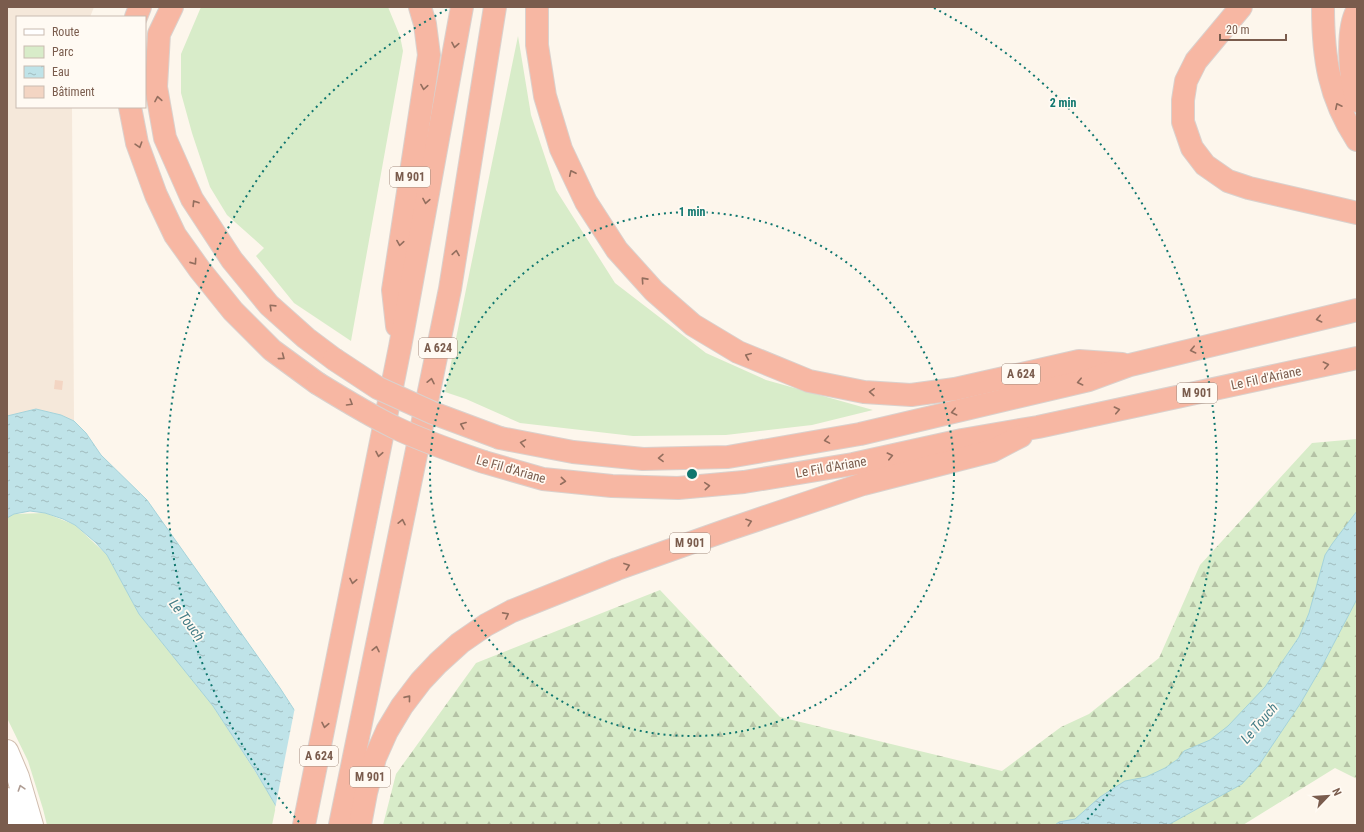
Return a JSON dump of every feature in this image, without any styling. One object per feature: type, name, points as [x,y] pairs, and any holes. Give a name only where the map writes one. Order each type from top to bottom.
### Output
[{"type":"highway","name":"Le Fil d'Ariane","points":[[172,7],[159,34],[156,87],[165,138],[192,199],[232,260],[269,304],[306,338],[334,359],[378,388],[433,414],[500,438],[573,452],[643,458],[728,457],[860,434],[1089,380],[1130,365],[1357,310]]},
{"type":"highway","name":"M 901","points":[[400,347],[393,290],[429,55],[425,24],[420,7]]},
{"type":"highway","name":"A 624","points":[[304,825],[400,347],[462,7]]},
{"type":"highway","name":"A 624","points":[[340,825],[450,289],[495,7]]},
{"type":"highway","name":"A 624","points":[[537,7],[537,45],[545,96],[561,149],[586,202],[617,250],[654,291],[693,325],[732,348],[810,381],[864,392],[911,395],[955,389],[1079,361],[1130,365]]},
{"type":"highway","points":[[1323,7],[1324,50],[1329,78],[1335,99],[1349,128],[1357,140]]},
{"type":"highway","points":[[1242,9],[1196,61],[1186,81],[1183,100],[1183,122],[1192,148],[1205,165],[1228,181],[1249,188],[1357,213]]},
{"type":"highway","points":[[1357,11],[1354,17],[1351,44],[1351,65],[1357,101]]},
{"type":"highway","name":"Le Fil d'Ariane","points":[[130,108],[137,143],[156,195],[175,235],[200,270],[233,311],[272,350],[317,383],[360,410],[397,429],[484,462],[543,479],[612,486],[678,488],[744,482],[853,464],[962,440],[1038,427],[1357,358]]},
{"type":"highway","name":"M 901","points":[[360,825],[375,758],[387,731],[402,706],[438,663],[460,643],[486,625],[512,611],[617,569],[849,488],[992,451],[1038,427]]},
{"type":"street","points":[[7,751],[18,777],[32,825]]},
{"type":"street","points":[[7,799],[16,825]]},
{"type":"shaded area","points":[[7,7],[94,7],[90,16],[16,16],[16,108],[72,108],[74,421],[61,415],[36,409],[7,416]]},
{"type":"green space","points":[[201,7],[388,7],[400,36],[403,51],[351,341],[294,303],[256,256],[264,248],[227,215],[210,187],[192,133],[181,93],[181,54]]},
{"type":"green space","points":[[518,36],[531,115],[556,190],[615,283],[706,353],[766,380],[873,410],[812,425],[726,435],[633,436],[520,423],[466,399],[445,392]]},
{"type":"green space","points":[[1357,439],[1357,779],[1335,768],[1243,825],[383,825],[396,774],[476,663],[660,590],[780,717],[1002,771],[1061,727],[1089,714],[1159,658],[1200,565],[1312,443]]},
{"type":"green space","points":[[45,513],[75,525],[107,555],[139,614],[213,706],[267,790],[276,806],[272,825],[47,825],[28,761],[7,718],[7,517],[14,514]]},
{"type":"water","name":"Le Touch","points":[[36,409],[61,415],[74,421],[86,433],[101,455],[147,500],[280,688],[369,825],[276,806],[256,772],[213,706],[139,614],[107,555],[95,542],[75,525],[45,513],[30,511],[14,514],[7,518],[7,416]]},
{"type":"water","name":"Le Touch","points":[[1357,511],[1357,599],[1321,668],[1300,704],[1259,765],[1242,784],[1168,825],[1055,825],[1059,822],[1075,819],[1100,797],[1125,781],[1146,777],[1165,768],[1178,759],[1184,751],[1210,740],[1228,726],[1265,687],[1299,637],[1309,613],[1325,555]]},
{"type":"pier","points":[[295,707],[371,825],[285,825],[275,809]]},
{"type":"building","points":[[55,380],[63,381],[62,390],[54,389]]}]
